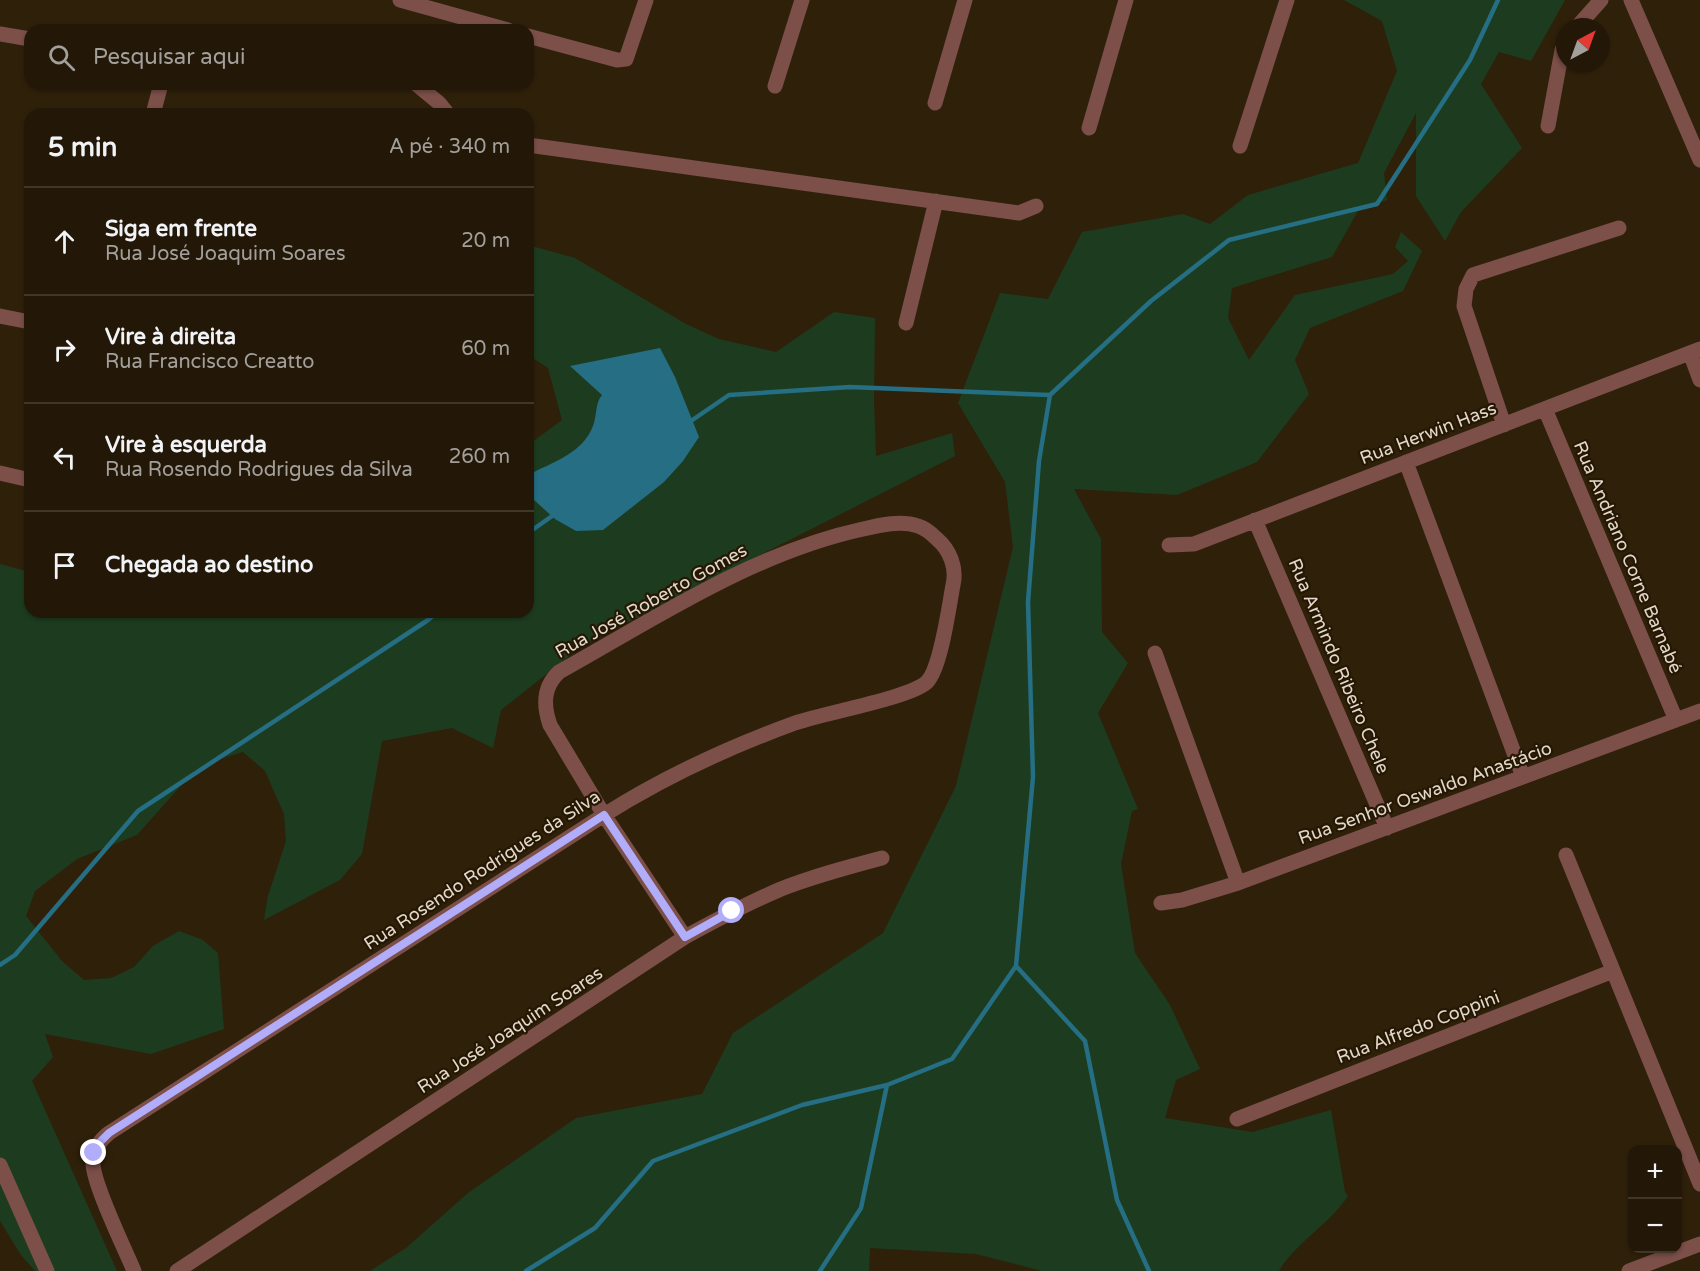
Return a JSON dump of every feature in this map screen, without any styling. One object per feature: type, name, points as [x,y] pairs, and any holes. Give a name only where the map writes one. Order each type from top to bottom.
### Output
[{"type":"street","points":[[400,0],[486,24]]},
{"type":"street","points":[[534,38],[617,60],[626,59],[646,0]]},
{"type":"street","points":[[775,86],[802,0]]},
{"type":"street","points":[[935,103],[965,0]]},
{"type":"street","points":[[1089,128],[1126,0]]},
{"type":"street","points":[[1240,146],[1287,0]]},
{"type":"street","points":[[1585,18],[1601,0]]},
{"type":"street","points":[[1631,0],[1700,160]]},
{"type":"street","points":[[0,34],[24,38]]},
{"type":"street","points":[[1548,126],[1558,72]]},
{"type":"street","points":[[155,108],[159,90]]},
{"type":"street","points":[[423,90],[443,108]]},
{"type":"street","points":[[534,145],[1019,213],[1036,206]]},
{"type":"street","points":[[906,323],[936,201]]},
{"type":"street","points":[[1504,424],[1464,306],[1466,289],[1473,275],[1619,228]]},
{"type":"street","points":[[0,316],[24,321]]},
{"type":"street","points":[[1695,351],[1700,380]]},
{"type":"street","name":"Rua Herwin Hass","points":[[1169,545],[1194,544],[1695,351]]},
{"type":"street","name":"Rua Andriano Corne Barnabé","points":[[1545,409],[1676,720]]},
{"type":"street","points":[[1406,462],[1523,777]]},
{"type":"street","points":[[0,473],[24,479]]},
{"type":"street","name":"Rua Armindo Ribeiro Chele","points":[[1255,520],[1387,828]]},
{"type":"street","name":"Rua José Roberto Gomes","points":[[604,815],[550,725],[545,708],[546,693],[551,682],[560,672],[734,575],[765,561],[818,542],[875,526],[910,524],[924,529],[945,548],[952,562],[954,579],[936,665],[926,684]]},
{"type":"street","points":[[1155,653],[1238,883]]},
{"type":"street","name":"Rua Rosendo Rodrigues da Silva","points":[[134,1271],[94,1173],[94,1153],[109,1133],[633,797],[712,757],[796,723],[902,694],[926,684]]},
{"type":"street","name":"Rua Senhor Oswaldo Anastácio","points":[[1161,903],[1182,900],[1238,883],[1700,711]]},
{"type":"street","points":[[604,815],[685,937]]},
{"type":"street","points":[[1566,855],[1700,1184]]},
{"type":"street","name":"Rua José Joaquim Soares","points":[[177,1271],[685,937],[732,911],[781,889],[882,858]]},
{"type":"street","name":"Rua Alfredo Coppini","points":[[1237,1119],[1613,971]]},
{"type":"street","points":[[0,1165],[47,1271]]},
{"type":"street","points":[[1629,1271],[1700,1244]]},
{"type":"green space","points":[[1344,0],[1565,0],[1531,61],[1499,52],[1481,84],[1522,148],[1461,212],[1445,241],[1416,196],[1416,113],[1384,173],[1387,200],[1358,211],[1332,257],[1232,288],[1228,318],[1249,360],[1295,295],[1393,274],[1408,261],[1395,247],[1401,232],[1422,251],[1403,291],[1310,328],[1295,360],[1309,394],[1257,462],[1177,495],[1074,489],[1101,539],[1102,632],[1128,663],[1098,713],[1138,809],[1132,811],[1121,864],[1135,953],[1170,1005],[1200,1069],[1176,1080],[1165,1118],[1252,1132],[1331,1110],[1345,1192],[1348,1196],[1332,1216],[1286,1260],[1279,1271],[1042,1271],[976,1254],[870,1248],[869,1271],[370,1271],[406,1248],[468,1193],[576,1118],[702,1094],[733,1033],[883,933],[956,786],[1013,547],[1005,482],[958,403],[1000,293],[1048,299],[1082,232],[1183,214],[1210,224],[1248,195],[1358,163],[1397,71],[1382,21]]},
{"type":"green space","points":[[534,247],[575,258],[686,324],[719,339],[776,352],[834,312],[875,318],[876,456],[952,433],[955,456],[583,645],[501,710],[493,748],[452,728],[382,741],[362,854],[340,880],[264,920],[268,896],[286,841],[284,814],[265,771],[243,752],[217,760],[194,771],[137,835],[77,859],[35,891],[26,916],[62,961],[84,980],[111,978],[134,967],[153,946],[179,931],[203,940],[218,953],[224,1029],[151,1054],[45,1034],[53,1057],[32,1081],[117,1271],[35,1271],[21,1255],[0,1221],[0,564],[24,570],[24,618],[534,618],[534,441],[562,420],[548,368],[534,359]]},
{"type":"water","points":[[660,348],[675,377],[699,437],[683,461],[664,482],[603,530],[576,531],[555,519],[534,500],[534,472],[568,455],[583,443],[593,426],[598,402],[602,395],[570,366]]},
{"type":"waterway","points":[[688,423],[729,395],[850,387],[1050,395],[1151,301],[1229,240],[1377,204],[1470,60],[1498,0]]},
{"type":"waterway","points":[[526,1271],[595,1228],[653,1161],[802,1105],[887,1085],[952,1059],[1016,966],[1033,777],[1028,602],[1039,461],[1050,395]]},
{"type":"waterway","points":[[534,529],[555,514]]},
{"type":"waterway","points":[[0,965],[15,955],[138,811],[430,618]]},
{"type":"waterway","points":[[1016,966],[1085,1041],[1117,1200],[1149,1271]]},
{"type":"waterway","points":[[820,1271],[861,1208],[887,1085]]},
{"type":"route","points":[[94,1153],[109,1133],[604,815],[685,937],[732,911]]}]
